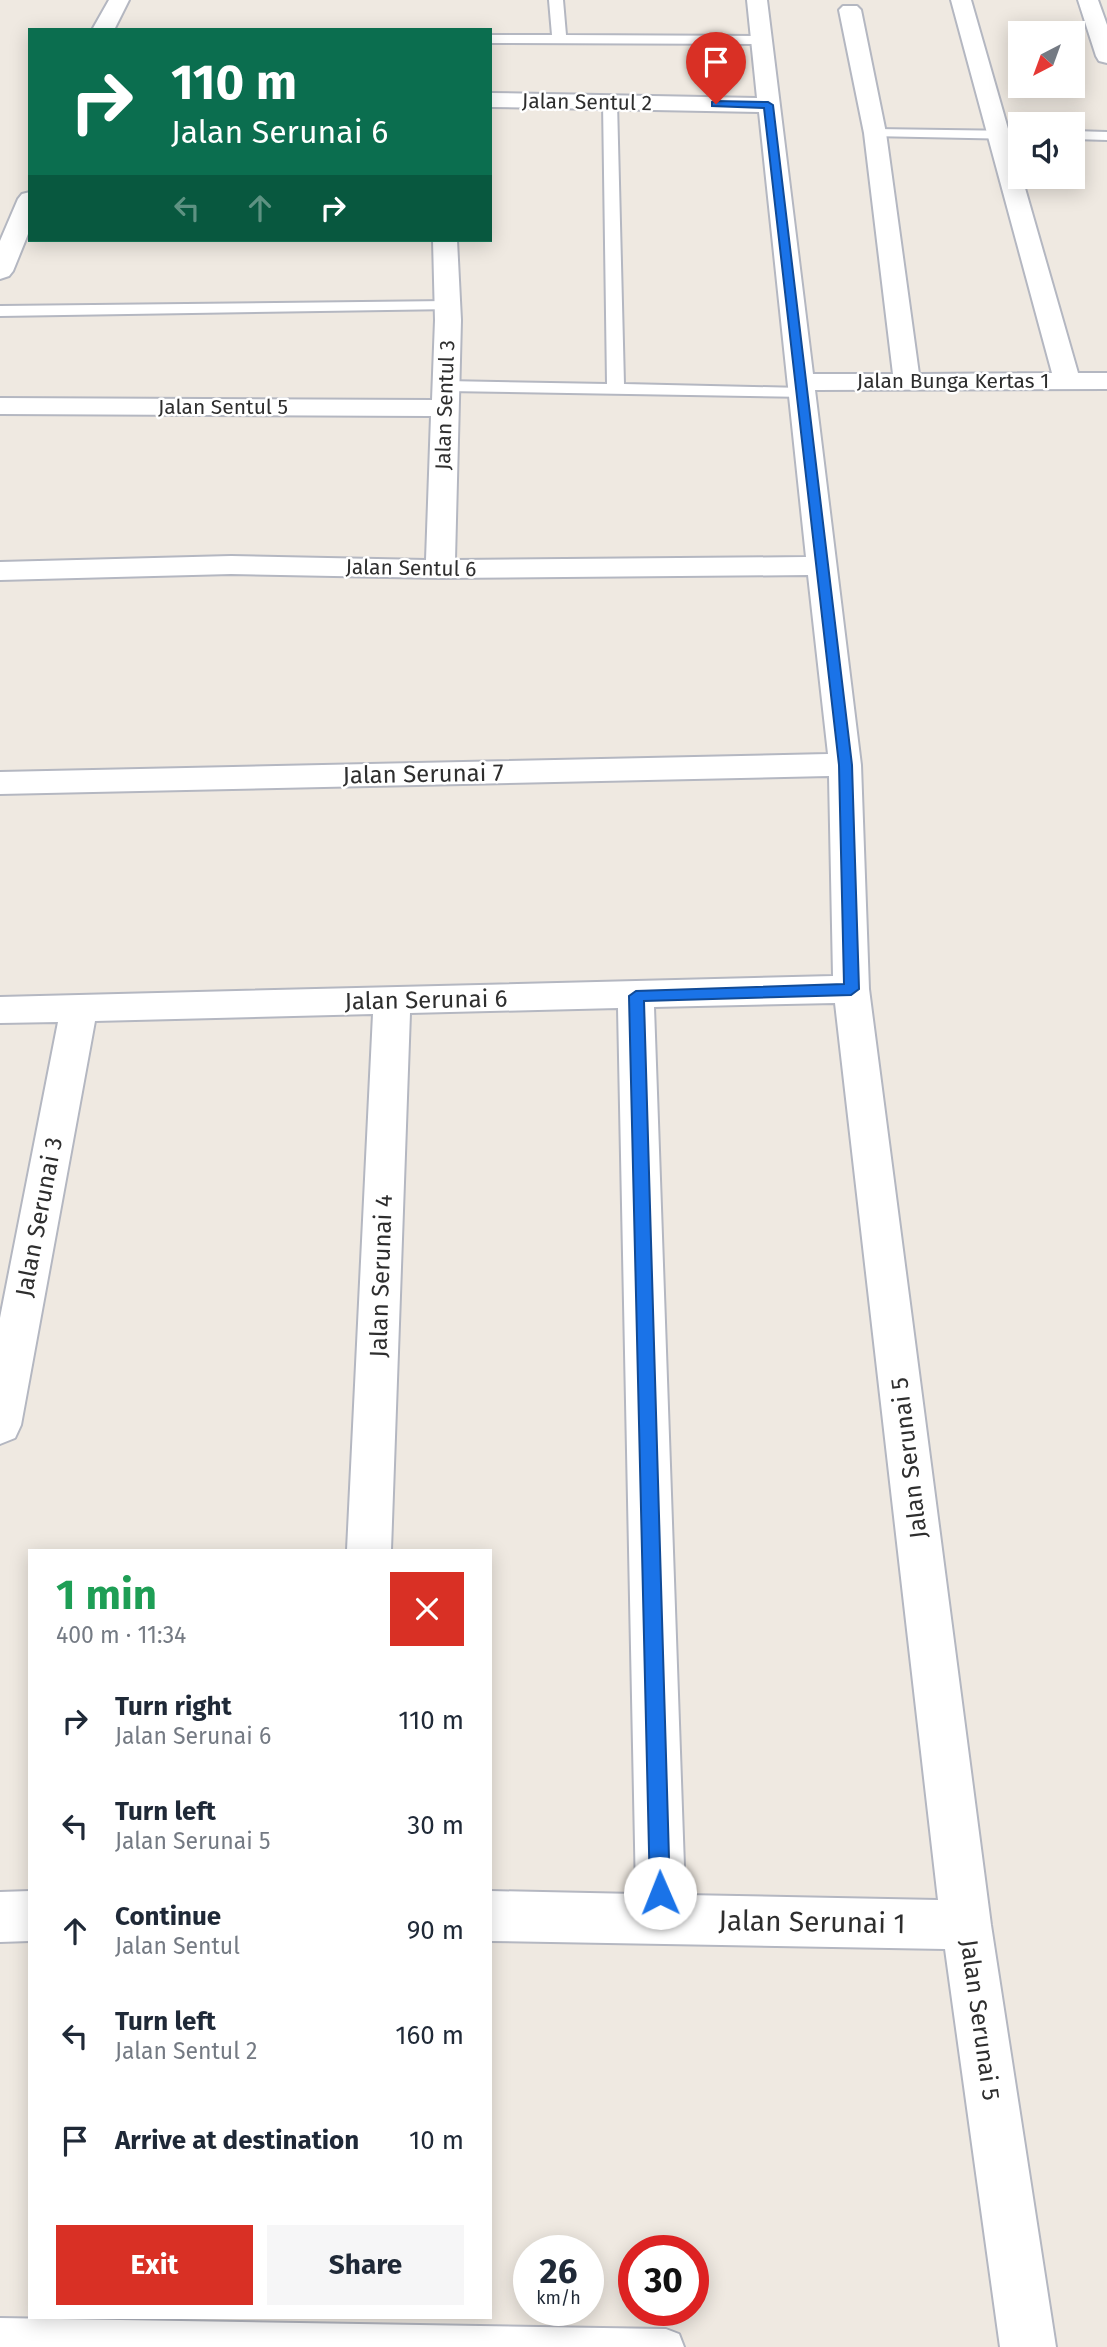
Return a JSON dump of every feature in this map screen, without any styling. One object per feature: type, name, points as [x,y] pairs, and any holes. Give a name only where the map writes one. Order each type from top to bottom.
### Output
[{"type":"street","points":[[104,28],[119,0]]},
{"type":"street","name":"Jalan Serunai 5","points":[[757,0],[845,765],[851,989],[966,1925],[1028,2347]]},
{"type":"street","points":[[961,0],[1008,131]]},
{"type":"street","points":[[1088,0],[1107,56]]},
{"type":"street","points":[[850,10],[876,133],[907,380]]},
{"type":"street","name":"Jalan Sentul 2","points":[[492,100],[768,105]]},
{"type":"street","points":[[1022,189],[1067,381]]},
{"type":"street","points":[[0,271],[23,226],[28,207]]},
{"type":"street","name":"Jalan Sentul 3","points":[[440,569],[448,306],[445,242]]},
{"type":"street","name":"Jalan Bunga Kertas 1","points":[[801,387],[907,380],[1107,381]]},
{"type":"street","name":"Jalan Sentul 5","points":[[0,406],[446,397]]},
{"type":"street","name":"Jalan Sentul 6","points":[[0,571],[230,565],[440,569],[822,566]]},
{"type":"street","name":"Jalan Serunai 7","points":[[0,783],[845,765]]},
{"type":"street","name":"Jalan Serunai 6","points":[[0,1010],[851,989]]},
{"type":"street","points":[[636,996],[660,1920]]},
{"type":"street","name":"Jalan Serunai 4","points":[[369,1549],[392,1001]]},
{"type":"street","name":"Jalan Serunai 3","points":[[0,1425],[79,1009]]},
{"type":"street","points":[[0,1917],[28,1916]]},
{"type":"street","name":"Jalan Serunai 1","points":[[492,1916],[966,1925]]},
{"type":"lane","points":[[556,0],[559,39]]},
{"type":"lane","points":[[492,39],[761,40]]},
{"type":"lane","points":[[610,103],[616,388]]},
{"type":"lane","points":[[876,133],[1008,134]]},
{"type":"lane","points":[[1085,135],[1107,136]]},
{"type":"lane","points":[[0,311],[448,306]]},
{"type":"lane","points":[[446,397],[616,388],[801,387]]},
{"type":"lane","points":[[0,2336],[666,2347]]},
{"type":"route","points":[[660,1893],[636,996],[851,989],[845,765],[768,105],[716,104]]}]
